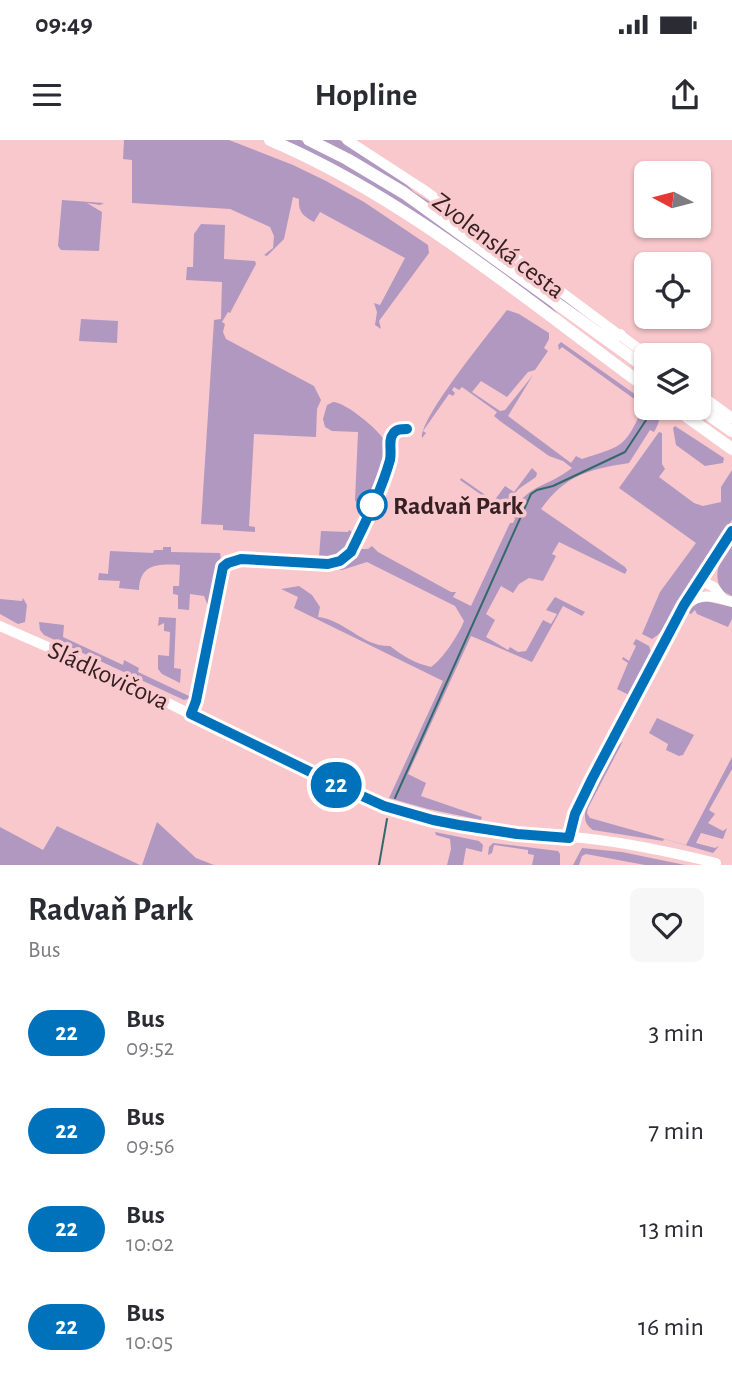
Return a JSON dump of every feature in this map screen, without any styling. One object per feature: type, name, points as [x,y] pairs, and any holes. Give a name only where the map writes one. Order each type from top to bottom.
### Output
[{"type":"highway","points":[[270,140],[345,175],[396,206],[634,378]]},
{"type":"highway","points":[[309,140],[404,193],[634,360]]},
{"type":"highway","points":[[598,334],[620,335]]},
{"type":"highway","points":[[711,416],[732,431]]},
{"type":"highway","points":[[692,420],[732,449]]},
{"type":"main road","name":"Zvolenská cesta","points":[[347,140],[427,192],[634,345]]},
{"type":"main road","points":[[711,403],[732,418]]},
{"type":"main road","points":[[569,838],[575,814],[592,779],[699,580],[714,587],[727,600]]},
{"type":"main road","points":[[684,605],[699,596],[727,600]]},
{"type":"main road","name":"Sládkovičova","points":[[0,626],[111,675],[348,790],[408,813],[486,830],[648,847],[716,863]]},
{"type":"shaded area","points":[[124,140],[229,140],[293,165],[364,202],[428,245],[429,253],[379,321],[381,329],[375,325],[377,312],[374,303],[380,305],[405,258],[320,212],[314,222],[302,213],[299,199],[293,197],[284,239],[267,256],[264,255],[273,248],[274,236],[270,227],[230,209],[132,203],[132,160],[123,159]]},
{"type":"shaded area","points":[[279,140],[300,140],[384,185],[546,301],[558,314]]},
{"type":"shaded area","points":[[321,140],[339,140],[398,176],[414,192],[449,214],[602,327]]},
{"type":"shaded area","points":[[62,200],[104,203],[87,203],[102,212],[99,251],[61,250],[58,246]]},
{"type":"shaded area","points":[[201,224],[225,225],[224,259],[255,261],[256,264],[230,313],[228,312],[222,322],[225,324],[223,332],[226,339],[314,386],[321,400],[317,409],[316,437],[254,434],[249,526],[255,527],[255,532],[223,530],[223,525],[201,524],[214,320],[221,319],[222,282],[186,280],[187,267],[193,267],[194,234]]},
{"type":"shaded area","points":[[507,310],[519,314],[549,333],[544,348],[548,351],[535,370],[528,372],[507,397],[481,381],[472,392],[500,411],[505,410],[533,375],[508,416],[571,463],[576,456],[582,459],[622,443],[637,420],[658,420],[654,432],[650,430],[629,463],[579,475],[559,488],[541,509],[625,567],[625,574],[559,542],[552,554],[556,556],[543,581],[529,578],[519,584],[513,593],[501,586],[486,614],[495,620],[486,637],[508,650],[510,647],[518,652],[526,651],[543,620],[551,624],[557,614],[546,610],[555,597],[585,612],[582,616],[563,606],[532,662],[471,636],[408,774],[426,783],[421,796],[482,817],[481,820],[389,798],[443,681],[294,608],[298,597],[281,589],[299,586],[312,595],[320,607],[318,617],[337,623],[371,642],[390,646],[414,661],[431,667],[441,658],[464,621],[455,606],[367,562],[342,570],[335,568],[352,560],[360,549],[372,546],[378,552],[451,592],[456,592],[453,597],[471,606],[510,523],[515,519],[511,513],[518,503],[532,491],[572,468],[549,456],[500,421],[494,416],[497,412],[462,387],[459,390],[454,387],[453,396],[449,394],[424,430],[444,394]]},
{"type":"shaded area","points":[[81,319],[118,321],[117,343],[79,341]]},
{"type":"shaded area","points":[[561,342],[634,394],[634,399],[562,347],[559,350],[558,345]]},
{"type":"shaded area","points":[[333,402],[345,406],[361,417],[384,440],[386,460],[377,483],[364,504],[355,501],[358,432],[332,431],[325,427],[323,419],[327,405]]},
{"type":"shaded area","points":[[675,426],[724,458],[723,463],[705,466],[676,445],[673,428]]},
{"type":"shaded area","points":[[659,432],[662,433],[662,464],[665,469],[659,477],[694,503],[703,506],[721,502],[721,487],[732,470],[732,520],[659,634],[652,639],[642,634],[660,592],[696,543],[619,488]]},
{"type":"shaded area","points":[[532,468],[537,473],[536,477],[501,505],[496,505],[460,480],[461,478],[494,501],[505,486],[514,492]]},
{"type":"shaded area","points":[[349,530],[355,534],[344,553],[330,560],[319,557],[321,531]]},
{"type":"shaded area","points":[[732,541],[732,596],[722,591],[718,571]]},
{"type":"shaded area","points":[[163,547],[171,547],[171,552],[220,553],[221,560],[218,570],[215,570],[208,606],[204,596],[190,594],[189,610],[178,609],[178,595],[173,594],[173,586],[179,586],[180,565],[158,565],[147,570],[140,581],[139,590],[119,588],[120,581],[98,580],[99,573],[108,574],[110,551],[153,553],[154,550],[163,550]]},
{"type":"shaded area","points":[[23,598],[27,605],[25,622],[18,624],[0,614],[0,599],[22,601]]},
{"type":"shaded area","points":[[701,600],[732,607],[732,619],[728,627],[697,614],[695,610],[691,614],[687,612]]},
{"type":"shaded area","points":[[159,617],[176,618],[174,668],[181,669],[180,683],[158,669],[158,655],[169,656],[170,632],[164,631],[164,623],[158,626]]},
{"type":"shaded area","points":[[39,622],[64,625],[63,637],[123,665],[124,660],[139,668],[138,672],[189,696],[190,694],[191,698],[184,700],[44,635]]},
{"type":"shaded area","points":[[636,639],[649,646],[651,652],[629,695],[617,689],[628,663],[622,659],[623,657],[629,661],[636,646],[633,644]]},
{"type":"shaded area","points":[[657,718],[694,735],[683,755],[666,750],[668,744],[649,733]]},
{"type":"shaded area","points":[[623,741],[588,808],[590,818],[686,845],[732,757],[732,769],[709,810],[715,814],[708,823],[723,831],[727,828],[723,839],[701,833],[696,843],[715,848],[719,846],[713,853],[664,839],[663,841],[593,830],[586,823],[586,807],[616,748]]},
{"type":"shaded area","points":[[157,822],[196,858],[214,865],[142,865]]},
{"type":"shaded area","points":[[57,826],[140,865],[0,865],[0,827],[43,850]]},
{"type":"shaded area","points":[[435,832],[479,841],[483,845],[482,852],[466,848],[463,865],[447,865],[451,849],[450,839],[436,835]]},
{"type":"shaded area","points":[[493,843],[558,851],[560,865],[532,865],[534,855],[528,854],[528,850],[494,845],[492,853],[488,855],[489,847]]},
{"type":"shaded area","points":[[582,848],[622,852],[685,865],[645,865],[586,854],[582,856],[579,865],[573,865]]},
{"type":"waterway","points":[[395,798],[531,494],[625,452],[646,420]]},
{"type":"waterway","points":[[379,865],[387,819]]},
{"type":"bus line","name":"22","points":[[407,429],[396,431],[392,435],[392,450],[385,477],[348,556],[328,564],[241,559],[223,567],[196,701],[191,714],[343,788],[403,812],[486,830],[569,838],[575,814],[592,779],[684,605],[732,531]]},
{"type":"place","name":"Radvaň Park","points":[[372,505]]}]
